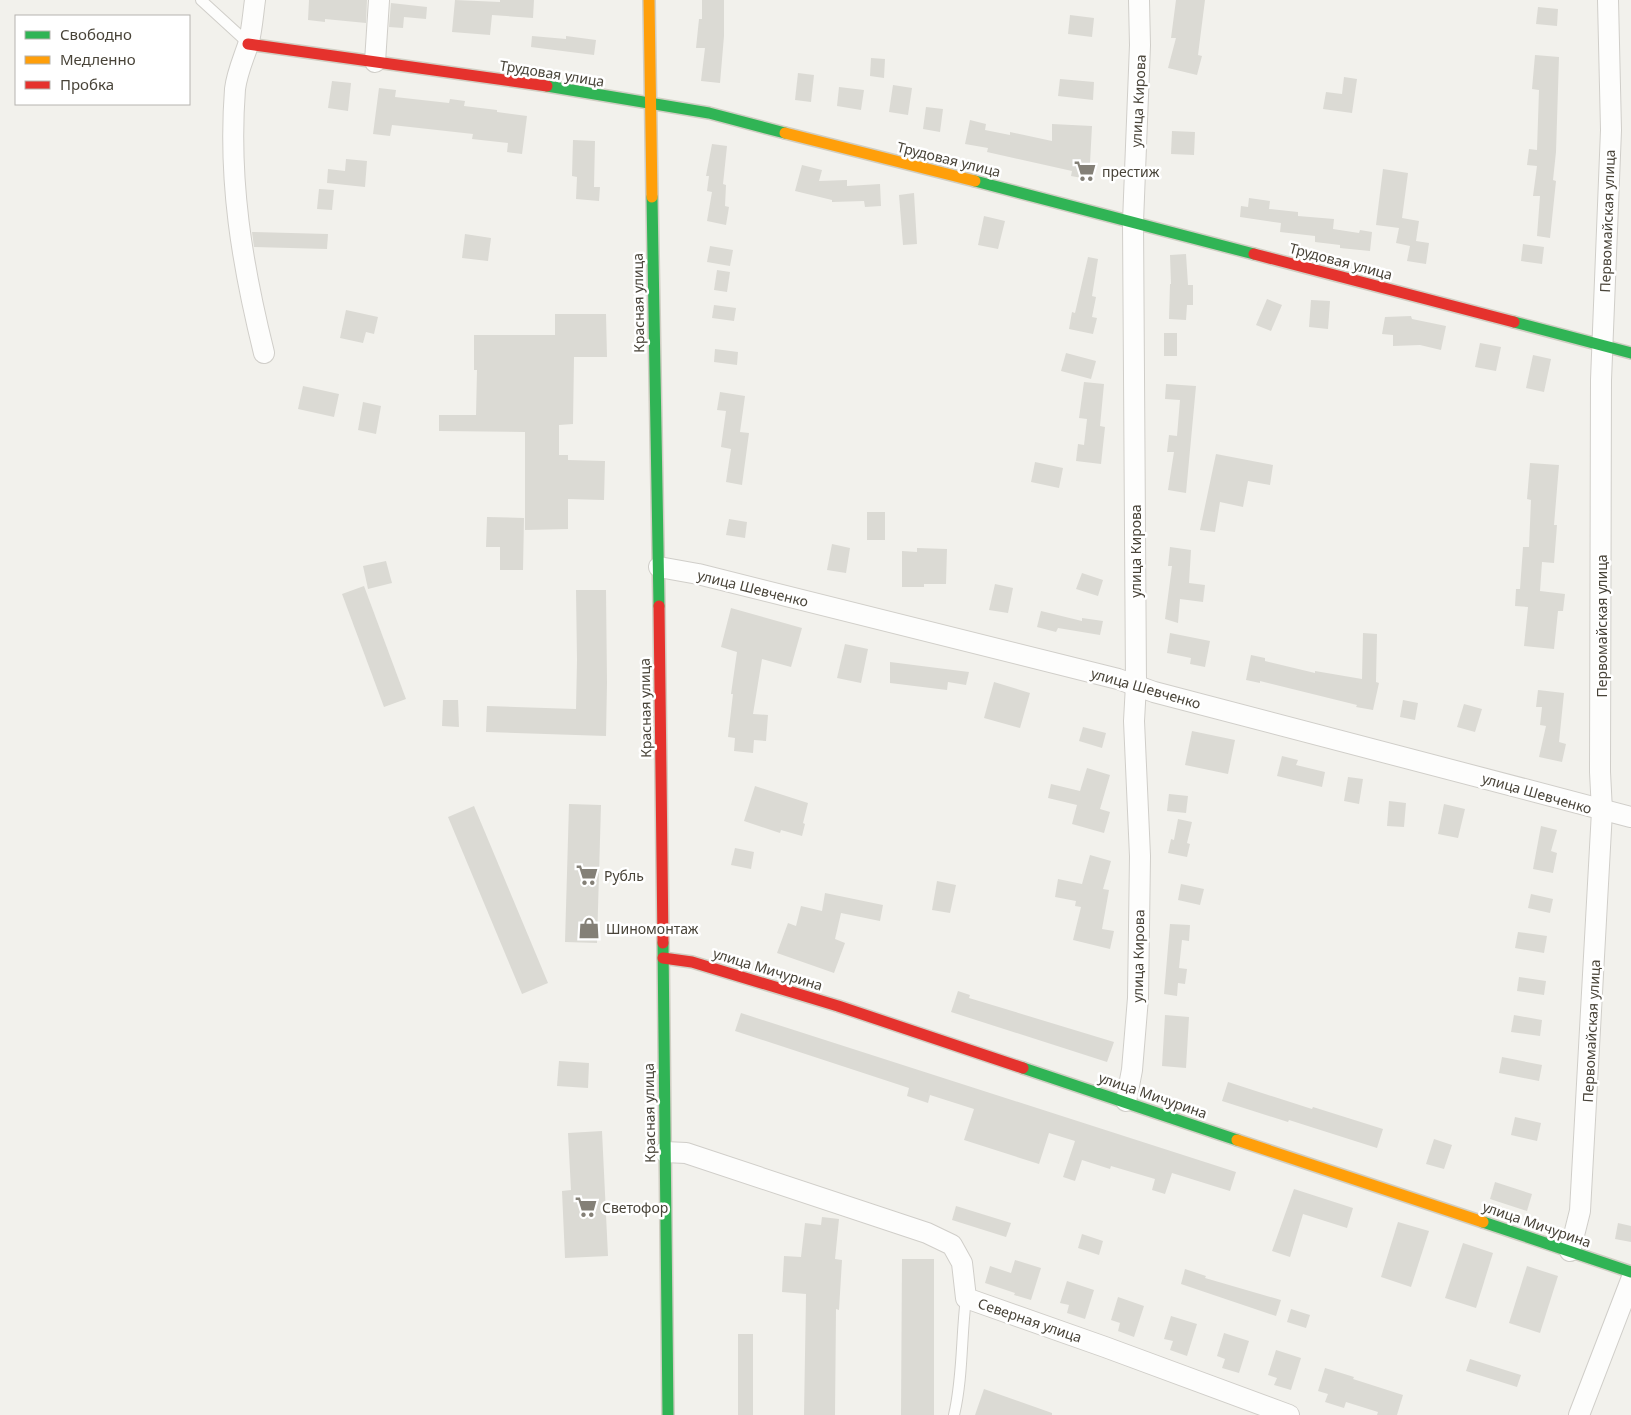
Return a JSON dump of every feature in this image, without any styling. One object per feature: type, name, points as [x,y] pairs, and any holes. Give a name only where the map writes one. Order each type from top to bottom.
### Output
[{"type":"street","points":[[255,0],[248,44],[239,66],[235,88],[233,158],[239,236],[249,292],[264,353]]},
{"type":"street","points":[[375,62],[378,0]]},
{"type":"street","name":"Красная улица","points":[[649,0],[668,1415]]},
{"type":"street","name":"улица Кирова","points":[[1126,1101],[1132,1070],[1138,998],[1140,856],[1134,721],[1136,685],[1132,222],[1140,45],[1139,0]]},
{"type":"street","name":"Первомайская улица","points":[[1570,1251],[1580,1211],[1602,811],[1600,762],[1601,380],[1611,130],[1608,0]]},
{"type":"street","name":"Трудовая улица","points":[[248,44],[570,90],[709,113],[1132,222],[1631,354]]},
{"type":"street","name":"улица Шевченко","points":[[658,567],[698,574],[1118,679],[1154,692],[1462,772],[1602,811],[1631,817]]},
{"type":"street","name":"улица Мичурина","points":[[663,958],[692,962],[838,1006],[1126,1101],[1631,1272]]},
{"type":"street","name":"Северная улица","points":[[665,1152],[686,1153],[927,1233],[952,1245],[962,1264],[966,1298],[1289,1415]]},
{"type":"street","points":[[1579,1415],[1631,1280]]},
{"type":"lane","points":[[201,0],[248,44]]},
{"type":"lane","points":[[954,1415],[958,1395],[962,1327],[966,1298]]},
{"type":"building","points":[[309,0],[367,0],[366,23],[325,19],[325,22],[308,20]]},
{"type":"building","points":[[455,0],[500,2],[500,0],[534,0],[533,18],[492,15],[490,35],[452,32]]},
{"type":"building","points":[[702,0],[724,0],[724,36],[720,83],[701,81],[705,48],[696,48],[699,19],[702,19]]},
{"type":"building","points":[[1176,0],[1205,0],[1198,55],[1202,56],[1197,75],[1168,68],[1176,38],[1171,38]]},
{"type":"building","points":[[391,3],[427,7],[426,19],[404,17],[403,28],[389,27]]},
{"type":"building","points":[[1538,7],[1558,9],[1557,26],[1536,24]]},
{"type":"building","points":[[1070,15],[1094,18],[1092,37],[1068,34]]},
{"type":"building","points":[[532,36],[566,39],[566,36],[596,40],[594,55],[531,47]]},
{"type":"building","points":[[1535,55],[1559,57],[1556,152],[1553,180],[1556,181],[1550,238],[1537,236],[1540,196],[1533,196],[1537,166],[1527,165],[1529,149],[1537,150],[1539,90],[1532,89]]},
{"type":"building","points":[[871,58],[885,59],[884,78],[870,76]]},
{"type":"building","points":[[798,73],[814,75],[811,102],[795,100]]},
{"type":"building","points":[[1344,77],[1357,79],[1352,113],[1323,109],[1326,92],[1342,94]]},
{"type":"building","points":[[1060,79],[1094,82],[1093,100],[1058,96]]},
{"type":"building","points":[[332,81],[351,83],[348,111],[328,108]]},
{"type":"building","points":[[893,85],[912,88],[908,115],[889,112]]},
{"type":"building","points":[[839,87],[864,90],[861,110],[837,106]]},
{"type":"building","points":[[379,88],[396,90],[395,97],[449,103],[450,99],[465,101],[464,106],[527,116],[522,154],[507,152],[508,143],[472,139],[473,134],[392,125],[390,136],[373,134]]},
{"type":"building","points":[[926,107],[943,109],[940,132],[923,129]]},
{"type":"building","points":[[970,120],[986,124],[985,130],[1010,135],[1010,132],[1052,141],[1052,124],[1092,126],[1090,163],[1096,164],[1093,180],[1071,176],[1072,171],[987,152],[988,148],[965,144]]},
{"type":"building","points":[[1172,131],[1195,132],[1194,155],[1171,154]]},
{"type":"building","points":[[573,140],[595,141],[594,187],[600,187],[599,201],[576,199],[577,177],[572,176]]},
{"type":"building","points":[[712,144],[727,146],[723,184],[726,185],[725,206],[729,207],[726,225],[707,221],[712,192],[707,191],[709,176],[706,176]]},
{"type":"building","points":[[346,159],[367,161],[365,187],[327,183],[328,169],[345,171]]},
{"type":"building","points":[[802,165],[822,170],[819,181],[847,180],[847,186],[880,184],[881,206],[865,207],[864,201],[832,202],[832,200],[795,191]]},
{"type":"building","points":[[1383,169],[1408,173],[1402,218],[1419,221],[1416,241],[1429,243],[1426,264],[1407,261],[1410,246],[1396,243],[1399,228],[1376,225]]},
{"type":"building","points":[[319,189],[334,190],[332,210],[317,209]]},
{"type":"building","points":[[914,193],[917,244],[903,245],[899,195]]},
{"type":"building","points":[[1249,198],[1270,201],[1269,209],[1298,212],[1298,216],[1334,219],[1333,229],[1359,233],[1360,230],[1372,232],[1370,251],[1340,248],[1340,245],[1315,242],[1315,236],[1280,232],[1281,223],[1240,217],[1241,206],[1248,207]]},
{"type":"building","points":[[984,216],[1005,221],[998,249],[978,245]]},
{"type":"building","points":[[252,232],[328,234],[327,249],[254,247]]},
{"type":"building","points":[[465,234],[491,238],[488,261],[462,258]]},
{"type":"building","points":[[1523,244],[1544,247],[1542,264],[1521,261]]},
{"type":"building","points":[[710,246],[733,250],[730,266],[707,262]]},
{"type":"building","points":[[1186,254],[1188,285],[1193,285],[1193,305],[1187,305],[1186,320],[1169,319],[1170,255]]},
{"type":"building","points":[[1088,257],[1098,259],[1092,296],[1096,297],[1092,317],[1097,318],[1093,334],[1069,329],[1072,312],[1075,313]]},
{"type":"building","points":[[717,270],[730,272],[727,292],[714,290]]},
{"type":"building","points":[[1267,299],[1282,305],[1271,331],[1256,325]]},
{"type":"building","points":[[1311,300],[1330,301],[1328,329],[1309,327]]},
{"type":"building","points":[[714,305],[736,308],[734,321],[712,318]]},
{"type":"building","points":[[346,310],[378,317],[374,334],[366,332],[363,343],[340,338]]},
{"type":"building","points":[[555,314],[606,314],[607,357],[574,357],[573,424],[559,425],[559,455],[568,455],[568,460],[605,461],[604,500],[568,499],[568,529],[525,530],[525,432],[439,431],[439,415],[476,415],[477,370],[474,370],[474,335],[555,335]]},
{"type":"building","points":[[1411,316],[1412,319],[1446,326],[1441,350],[1420,345],[1393,346],[1393,335],[1382,334],[1385,317]]},
{"type":"building","points":[[1164,333],[1177,333],[1177,356],[1164,356]]},
{"type":"building","points":[[1480,343],[1501,347],[1496,371],[1475,367]]},
{"type":"building","points":[[715,349],[738,352],[737,365],[714,362]]},
{"type":"building","points":[[1066,353],[1096,361],[1091,379],[1061,371]]},
{"type":"building","points":[[1533,355],[1551,359],[1544,392],[1526,388]]},
{"type":"building","points":[[1084,382],[1104,384],[1100,426],[1105,427],[1101,464],[1076,461],[1078,444],[1084,445],[1087,419],[1079,418]]},
{"type":"building","points":[[1166,384],[1196,386],[1186,493],[1168,490],[1174,452],[1167,452],[1169,435],[1177,436],[1180,400],[1165,399]]},
{"type":"building","points":[[303,386],[339,394],[334,417],[298,409]]},
{"type":"building","points":[[720,392],[745,396],[740,432],[749,433],[742,485],[726,482],[731,449],[721,447],[726,411],[717,410]]},
{"type":"building","points":[[363,402],[381,406],[376,434],[358,430]]},
{"type":"building","points":[[1216,454],[1273,465],[1270,485],[1248,481],[1243,507],[1220,502],[1215,532],[1200,530]]},
{"type":"building","points":[[1035,462],[1063,468],[1059,488],[1031,482]]},
{"type":"building","points":[[1530,463],[1559,465],[1554,525],[1557,525],[1554,563],[1542,562],[1540,591],[1565,594],[1563,611],[1558,611],[1554,649],[1524,646],[1528,607],[1515,606],[1516,589],[1520,589],[1523,547],[1529,547],[1531,500],[1527,499]]},
{"type":"building","points":[[867,512],[885,512],[885,540],[867,540]]},
{"type":"building","points":[[487,517],[524,518],[523,570],[500,570],[500,547],[486,547]]},
{"type":"building","points":[[729,519],[747,522],[745,538],[726,535]]},
{"type":"building","points":[[832,544],[850,548],[846,573],[827,570]]},
{"type":"building","points":[[1170,547],[1191,550],[1189,583],[1205,585],[1203,602],[1180,599],[1178,623],[1165,619],[1172,566],[1168,566]]},
{"type":"building","points":[[917,548],[947,549],[946,584],[902,587],[902,551],[917,552]]},
{"type":"building","points":[[386,561],[392,583],[368,589],[363,566]]},
{"type":"building","points":[[1082,573],[1103,580],[1098,596],[1076,589]]},
{"type":"building","points":[[995,584],[1013,588],[1008,613],[989,610]]},
{"type":"building","points":[[364,586],[406,699],[384,707],[342,594]]},
{"type":"building","points":[[576,590],[606,590],[606,736],[486,732],[487,706],[576,709]]},
{"type":"building","points":[[731,608],[802,628],[791,667],[762,659],[753,714],[768,715],[766,741],[754,740],[753,753],[734,751],[735,738],[728,737],[733,694],[731,694],[737,652],[721,647]]},
{"type":"building","points":[[1041,611],[1082,621],[1082,618],[1103,621],[1100,635],[1058,628],[1056,632],[1037,627]]},
{"type":"building","points":[[1170,633],[1210,641],[1205,667],[1190,664],[1191,658],[1167,653]]},
{"type":"building","points":[[1363,633],[1377,634],[1376,682],[1379,683],[1373,710],[1260,681],[1260,683],[1246,680],[1251,655],[1265,658],[1265,661],[1315,673],[1315,671],[1362,679]]},
{"type":"building","points":[[845,644],[868,649],[861,683],[837,678]]},
{"type":"building","points":[[890,662],[969,672],[966,685],[948,682],[947,690],[890,683]]},
{"type":"building","points":[[994,682],[1030,693],[1020,728],[984,718]]},
{"type":"building","points":[[1538,690],[1564,693],[1559,742],[1566,744],[1562,762],[1539,757],[1546,726],[1540,725],[1542,707],[1536,707]]},
{"type":"building","points":[[443,700],[458,700],[459,727],[442,726]]},
{"type":"building","points":[[1403,700],[1418,703],[1415,720],[1400,717]]},
{"type":"building","points":[[1464,704],[1482,709],[1475,732],[1457,727]]},
{"type":"building","points":[[1083,727],[1106,733],[1102,748],[1079,741]]},
{"type":"building","points":[[1192,731],[1235,740],[1228,774],[1185,765]]},
{"type":"building","points":[[1282,756],[1298,760],[1296,765],[1325,772],[1322,787],[1277,776]]},
{"type":"building","points":[[1087,768],[1110,775],[1100,809],[1110,812],[1104,833],[1072,824],[1077,805],[1048,798],[1051,784],[1080,791]]},
{"type":"building","points":[[1348,777],[1363,779],[1359,804],[1344,801]]},
{"type":"building","points":[[755,786],[808,803],[802,836],[781,830],[780,833],[744,821]]},
{"type":"building","points":[[1169,794],[1188,796],[1186,813],[1167,811]]},
{"type":"building","points":[[1389,801],[1406,803],[1404,827],[1387,826]]},
{"type":"building","points":[[569,804],[601,805],[597,943],[565,942]]},
{"type":"building","points":[[1444,804],[1465,809],[1458,838],[1438,834]]},
{"type":"building","points":[[474,806],[548,983],[522,994],[448,817]]},
{"type":"building","points":[[1178,819],[1192,822],[1187,843],[1190,844],[1187,857],[1168,853],[1171,839],[1174,840]]},
{"type":"building","points":[[1541,826],[1557,830],[1551,851],[1557,853],[1553,873],[1533,869]]},
{"type":"building","points":[[735,848],[754,852],[751,869],[731,865]]},
{"type":"building","points":[[1090,855],[1111,861],[1103,889],[1109,890],[1102,929],[1114,931],[1110,949],[1073,940],[1081,907],[1075,906],[1076,901],[1055,897],[1058,879],[1082,884]]},
{"type":"building","points":[[937,881],[956,885],[950,913],[932,910]]},
{"type":"building","points":[[1181,884],[1204,889],[1200,905],[1178,900]]},
{"type":"building","points":[[825,893],[883,905],[880,921],[841,913],[835,939],[845,943],[834,973],[777,953],[788,923],[796,926],[801,906],[822,911]]},
{"type":"building","points":[[1531,894],[1553,899],[1550,913],[1528,908]]},
{"type":"building","points":[[1170,924],[1190,925],[1189,941],[1182,940],[1179,968],[1187,969],[1185,984],[1178,983],[1177,996],[1164,994]]},
{"type":"building","points":[[1518,932],[1547,936],[1544,953],[1515,948]]},
{"type":"building","points":[[1519,977],[1546,981],[1544,995],[1517,991]]},
{"type":"building","points":[[958,991],[970,995],[969,998],[1114,1042],[1107,1062],[951,1012]]},
{"type":"building","points":[[741,1013],[1236,1172],[1230,1191],[1172,1173],[1165,1194],[1152,1190],[1155,1179],[1111,1166],[1110,1169],[1082,1160],[1075,1181],[1063,1177],[1075,1141],[1049,1133],[1039,1164],[964,1140],[974,1109],[930,1095],[928,1103],[907,1096],[909,1088],[735,1031]]},
{"type":"building","points":[[1165,1015],[1189,1017],[1186,1068],[1162,1066]]},
{"type":"building","points":[[1514,1015],[1542,1020],[1540,1036],[1511,1032]]},
{"type":"building","points":[[1502,1057],[1542,1065],[1539,1081],[1499,1073]]},
{"type":"building","points":[[559,1061],[589,1063],[588,1088],[557,1086]]},
{"type":"building","points":[[1228,1082],[1383,1129],[1377,1148],[1222,1101]]},
{"type":"building","points":[[1515,1117],[1541,1123],[1537,1141],[1511,1135]]},
{"type":"building","points":[[602,1131],[608,1256],[565,1258],[562,1191],[571,1190],[568,1133]]},
{"type":"building","points":[[1434,1139],[1452,1145],[1444,1169],[1426,1164]]},
{"type":"building","points":[[1495,1182],[1532,1194],[1527,1211],[1490,1199]]},
{"type":"building","points":[[1294,1189],[1353,1208],[1347,1228],[1303,1214],[1290,1257],[1272,1251]]},
{"type":"building","points":[[956,1206],[1011,1223],[1006,1237],[952,1220]]},
{"type":"building","points":[[822,1217],[839,1219],[835,1259],[842,1260],[839,1310],[836,1309],[835,1415],[804,1415],[806,1294],[782,1292],[784,1256],[801,1257],[805,1223],[821,1225]]},
{"type":"building","points":[[1398,1222],[1429,1231],[1411,1287],[1381,1277]]},
{"type":"building","points":[[1618,1223],[1631,1226],[1631,1242],[1615,1239]]},
{"type":"building","points":[[1082,1234],[1103,1241],[1099,1255],[1078,1248]]},
{"type":"building","points":[[1463,1243],[1493,1253],[1476,1308],[1445,1298]]},
{"type":"building","points":[[902,1259],[934,1259],[934,1415],[901,1415]]},
{"type":"building","points":[[1015,1260],[1041,1268],[1031,1300],[985,1283],[990,1266],[1011,1273]]},
{"type":"building","points":[[1527,1266],[1558,1276],[1540,1333],[1509,1323]]},
{"type":"building","points":[[1185,1269],[1206,1276],[1205,1278],[1281,1300],[1276,1316],[1181,1284]]},
{"type":"building","points":[[1067,1281],[1094,1290],[1085,1319],[1067,1313],[1069,1305],[1060,1303]]},
{"type":"building","points":[[1118,1297],[1144,1306],[1134,1337],[1118,1331],[1120,1323],[1111,1320]]},
{"type":"building","points":[[1291,1309],[1310,1315],[1306,1328],[1287,1322]]},
{"type":"building","points":[[1171,1316],[1197,1324],[1187,1356],[1170,1350],[1173,1341],[1164,1339]]},
{"type":"building","points":[[1224,1333],[1249,1341],[1239,1373],[1222,1368],[1225,1359],[1217,1356]]},
{"type":"building","points":[[738,1334],[753,1334],[753,1415],[738,1415]]},
{"type":"building","points":[[1276,1350],[1301,1358],[1291,1390],[1274,1385],[1277,1378],[1268,1375]]},
{"type":"building","points":[[1470,1359],[1521,1375],[1517,1387],[1466,1371]]},
{"type":"building","points":[[1325,1368],[1403,1395],[1397,1415],[1377,1415],[1378,1412],[1346,1402],[1344,1408],[1325,1402],[1328,1394],[1318,1391]]},
{"type":"building","points":[[984,1389],[1052,1413],[1052,1415],[975,1415]]},
{"type":"traffic: fast","points":[[547,86],[709,113],[785,133]]},
{"type":"traffic: fast","points":[[975,181],[1254,254]]},
{"type":"traffic: fast","points":[[652,197],[659,606]]},
{"type":"traffic: fast","points":[[1514,322],[1631,353]]},
{"type":"traffic: fast","points":[[663,943],[668,1415]]},
{"type":"traffic: fast","points":[[1023,1068],[1237,1140]]},
{"type":"traffic: fast","points":[[1483,1222],[1631,1272]]},
{"type":"traffic: slow","points":[[649,0],[652,197]]},
{"type":"traffic: slow","points":[[785,133],[975,181]]},
{"type":"traffic: slow","points":[[1237,1140],[1483,1222]]},
{"type":"traffic: jam","points":[[248,44],[547,86]]},
{"type":"traffic: jam","points":[[1254,254],[1514,322]]},
{"type":"traffic: jam","points":[[659,606],[663,943]]},
{"type":"traffic: jam","points":[[663,958],[692,962],[838,1006],[1023,1068]]},
{"type":"place","name":"престиж","points":[[1085,171]]},
{"type":"place","name":"Рубль","points":[[587,875]]},
{"type":"place","name":"Шиномонтаж","points":[[589,928]]},
{"type":"place","name":"Светофор","points":[[586,1207]]}]
